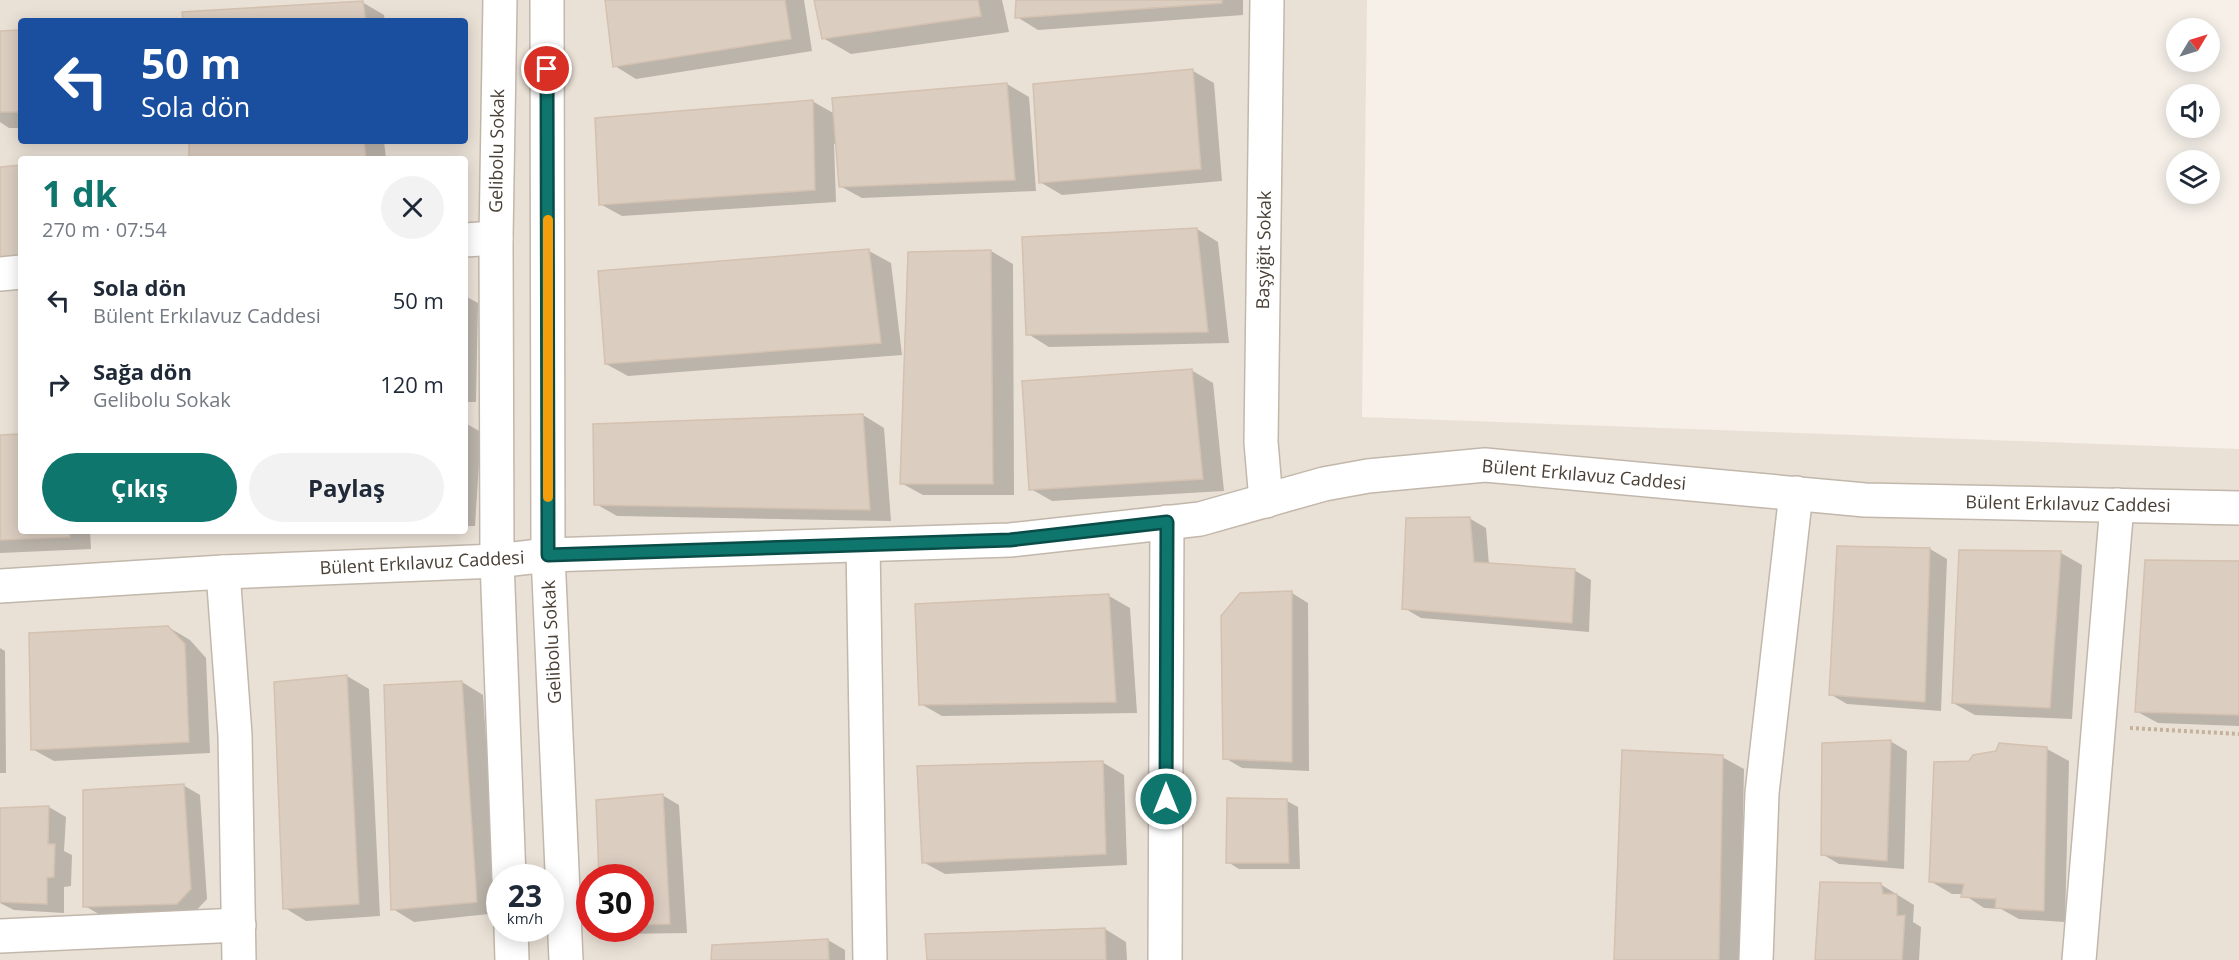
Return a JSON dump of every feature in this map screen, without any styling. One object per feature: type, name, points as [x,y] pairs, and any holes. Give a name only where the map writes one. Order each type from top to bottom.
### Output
[{"type":"street","name":"Gelibolu Sokak","points":[[500,0],[480,239],[497,561],[508,864]]},
{"type":"street","name":"Gelibolu Sokak","points":[[547,0],[548,555],[566,960]]},
{"type":"street","name":"Başyiğit Sokak","points":[[1266,501],[1261,442],[1268,0]]},
{"type":"street","points":[[0,274],[18,272]]},
{"type":"street","name":"Bülent Erkılavuz Caddesi","points":[[0,586],[223,572],[497,561],[548,555],[1010,540],[1200,519],[1368,476],[1485,465],[1865,500],[2239,508]]},
{"type":"street","points":[[1756,960],[1762,793],[1796,493]]},
{"type":"street","points":[[2079,960],[2117,505]]},
{"type":"street","points":[[1165,960],[1167,522]]},
{"type":"street","points":[[863,545],[870,960]]},
{"type":"street","points":[[223,572],[235,735],[239,960]]},
{"type":"street","points":[[0,936],[238,925]]},
{"type":"street","points":[[511,942],[512,960]]},
{"type":"path","points":[[2121,727],[2239,734]]},
{"type":"shaded area","points":[[0,0],[1367,0],[1362,417],[2239,449],[2239,960],[0,960]]},
{"type":"building","points":[[605,0],[785,0],[791,39],[613,67]]},
{"type":"building","points":[[814,0],[978,0],[981,16],[822,39]]},
{"type":"building","points":[[1016,0],[1222,0],[1222,3],[1015,18]]},
{"type":"building","points":[[363,1],[366,18],[183,18],[182,12]]},
{"type":"building","points":[[18,30],[18,112],[0,112],[0,31]]},
{"type":"building","points":[[1193,69],[1201,169],[1039,183],[1033,84]]},
{"type":"building","points":[[1007,83],[1015,180],[839,187],[832,98]]},
{"type":"building","points":[[813,100],[815,190],[599,205],[595,118]]},
{"type":"building","points":[[189,144],[364,144],[366,156],[189,156]]},
{"type":"building","points":[[18,165],[18,256],[0,258],[0,167]]},
{"type":"building","points":[[1197,228],[1208,332],[1026,335],[1022,237]]},
{"type":"building","points":[[869,249],[881,343],[605,364],[598,271]]},
{"type":"building","points":[[991,250],[993,484],[900,484],[908,252]]},
{"type":"building","points":[[1192,369],[1203,479],[1029,490],[1022,381]]},
{"type":"building","points":[[863,414],[870,510],[594,505],[593,424]]},
{"type":"building","points":[[18,434],[18,534],[70,534],[70,537],[0,540],[0,435]]},
{"type":"building","points":[[1470,517],[1474,562],[1575,569],[1572,623],[1402,609],[1406,518]]},
{"type":"building","points":[[1837,546],[1930,548],[1925,702],[1829,695]]},
{"type":"building","points":[[1959,550],[2061,551],[2050,708],[1952,703]]},
{"type":"building","points":[[2145,560],[2239,561],[2239,715],[2135,712]]},
{"type":"building","points":[[1292,591],[1292,762],[1223,759],[1221,616],[1240,593]]},
{"type":"building","points":[[1109,594],[1116,702],[919,705],[915,604]]},
{"type":"building","points":[[168,626],[185,644],[189,742],[31,750],[29,633]]},
{"type":"building","points":[[347,675],[359,904],[283,909],[274,682]]},
{"type":"building","points":[[462,681],[477,902],[391,910],[384,685]]},
{"type":"building","points":[[1891,740],[1887,861],[1821,855],[1822,743]]},
{"type":"building","points":[[1999,743],[2047,747],[2044,911],[1995,908],[1996,899],[1961,897],[1964,884],[1929,882],[1934,762],[1969,761],[1973,755],[1996,751]]},
{"type":"building","points":[[1622,750],[1723,755],[1719,960],[1614,960]]},
{"type":"building","points":[[1103,761],[1106,854],[922,863],[917,766]]},
{"type":"building","points":[[184,784],[191,889],[177,904],[83,907],[83,790]]},
{"type":"building","points":[[663,794],[670,924],[654,925],[654,864],[598,864],[596,800]]},
{"type":"building","points":[[1227,798],[1287,799],[1289,863],[1226,863]]},
{"type":"building","points":[[49,806],[48,844],[55,844],[54,877],[47,878],[47,904],[0,902],[0,808]]},
{"type":"building","points":[[1820,882],[1881,883],[1883,894],[1897,894],[1897,916],[1905,915],[1902,960],[1815,960]]},
{"type":"building","points":[[1105,928],[1106,960],[927,960],[925,934]]},
{"type":"building","points":[[828,939],[829,960],[711,960],[712,945]]},
{"type":"slow traffic","points":[[548,220],[548,497]]},
{"type":"route","points":[[547,69],[548,555],[1010,540],[1167,522],[1166,799]]}]
